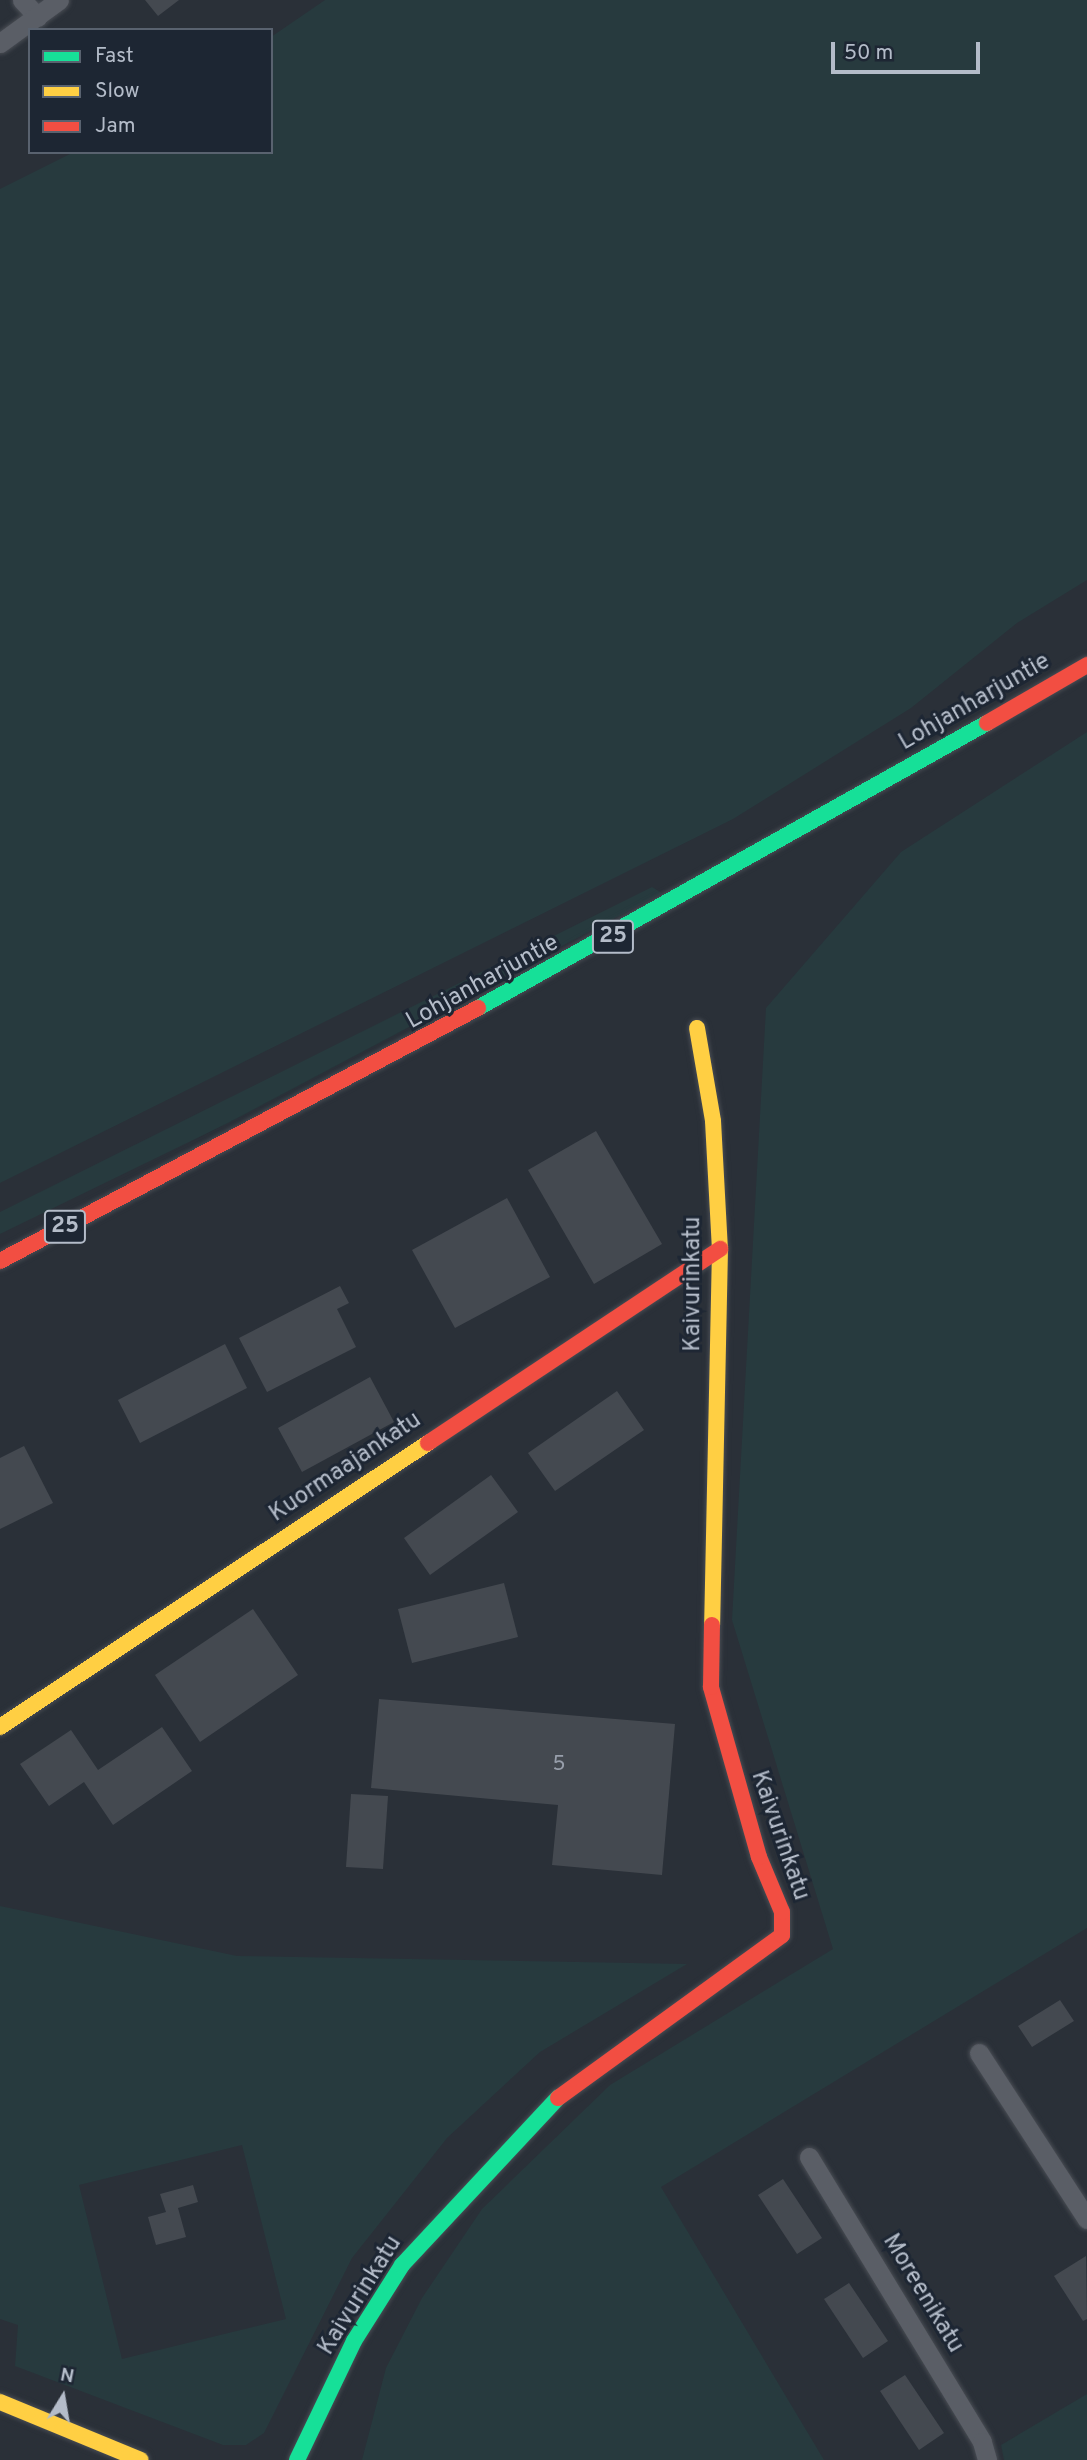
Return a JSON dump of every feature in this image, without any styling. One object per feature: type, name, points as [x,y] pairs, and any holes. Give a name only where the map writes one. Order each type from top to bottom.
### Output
[{"type":"main road","name":"Lohjanharjuntie","points":[[0,1261],[638,924],[1087,665]]},
{"type":"main road","name":"Kaivurinkatu","points":[[298,2460],[354,2342],[402,2265],[450,2207],[569,2087],[782,1935],[782,1912],[759,1857],[710,1687],[720,1249],[713,1121],[697,1028]]},
{"type":"main road","points":[[0,1276],[130,1194]]},
{"type":"main road","name":"Kuormaajankatu","points":[[0,1727],[720,1249]]},
{"type":"main road","points":[[0,2402],[141,2460]]},
{"type":"street","points":[[22,0],[38,17]]},
{"type":"street","points":[[0,43],[59,0]]},
{"type":"street","points":[[979,2053],[1087,2219]]},
{"type":"street","name":"Moreenikatu","points":[[809,2157],[982,2442],[987,2460]]},
{"type":"green space","points":[[325,0],[1087,0],[1087,580],[1017,623],[911,708],[733,819],[0,1183],[0,189],[70,154],[273,154],[273,36]]},
{"type":"green space","points":[[1087,732],[1087,1928],[661,2187],[824,2460],[362,2460],[386,2368],[422,2298],[482,2209],[610,2085],[833,1949],[732,1620],[766,1008],[901,852]]},
{"type":"green space","points":[[652,887],[662,893],[230,1122],[0,1234],[0,1212]]},
{"type":"green space","points":[[0,1906],[237,1956],[687,1964],[540,2052],[447,2138],[352,2258],[264,2433],[246,2445],[223,2445],[15,2366],[18,2325],[0,2319]],"holes":[[[242,2145],[286,2319],[122,2359],[79,2185]]]},
{"type":"green space","points":[[1087,2394],[1087,2460],[1004,2460],[1001,2445]]},
{"type":"building","points":[[145,0],[179,0],[158,16]]},
{"type":"building","points":[[596,1131],[662,1244],[594,1284],[528,1170]]},
{"type":"building","points":[[507,1198],[550,1277],[455,1328],[412,1250]]},
{"type":"building","points":[[340,1286],[349,1303],[337,1309],[356,1347],[267,1392],[239,1338]]},
{"type":"building","points":[[225,1344],[247,1388],[140,1443],[118,1400]]},
{"type":"building","points":[[370,1377],[394,1422],[302,1472],[278,1428]]},
{"type":"building","points":[[617,1391],[644,1430],[555,1491],[528,1453]]},
{"type":"building","points":[[24,1446],[53,1503],[0,1529],[0,1458]]},
{"type":"building","points":[[491,1475],[518,1512],[430,1575],[404,1538]]},
{"type":"building","points":[[504,1583],[518,1637],[412,1663],[398,1609]]},
{"type":"building","points":[[253,1609],[298,1675],[200,1742],[155,1675]]},
{"type":"building","points":[[379,1699],[675,1724],[662,1875],[552,1865],[558,1805],[371,1788]]},
{"type":"building","points":[[162,1727],[192,1771],[113,1825],[84,1782],[49,1806],[20,1764],[71,1730],[98,1770]]},
{"type":"building","points":[[351,1794],[388,1796],[383,1869],[346,1867]]},
{"type":"building","points":[[1060,2000],[1074,2021],[1032,2047],[1018,2026]]},
{"type":"building","points":[[783,2179],[822,2238],[797,2254],[758,2195]]},
{"type":"building","points":[[193,2185],[198,2202],[178,2208],[186,2237],[156,2245],[148,2217],[166,2212],[160,2194]]},
{"type":"building","points":[[1086,2256],[1087,2319],[1083,2321],[1054,2276]]},
{"type":"building","points":[[849,2283],[888,2341],[863,2358],[824,2299]]},
{"type":"building","points":[[905,2375],[944,2433],[919,2450],[880,2391]]},
{"type":"traffic: fast","points":[[478,1008],[987,723]]},
{"type":"traffic: fast","points":[[297,2460],[354,2341],[402,2265],[558,2098]]},
{"type":"traffic: slow","points":[[697,1028],[713,1121],[720,1249],[712,1625]]},
{"type":"traffic: slow","points":[[0,1727],[428,1443]]},
{"type":"traffic: slow","points":[[0,2402],[141,2460]]},
{"type":"traffic: jam","points":[[987,723],[1087,665]]},
{"type":"traffic: jam","points":[[0,1261],[478,1008]]},
{"type":"traffic: jam","points":[[428,1443],[720,1249]]},
{"type":"traffic: jam","points":[[558,2098],[782,1935],[782,1912],[759,1857],[711,1687],[712,1625]]}]
